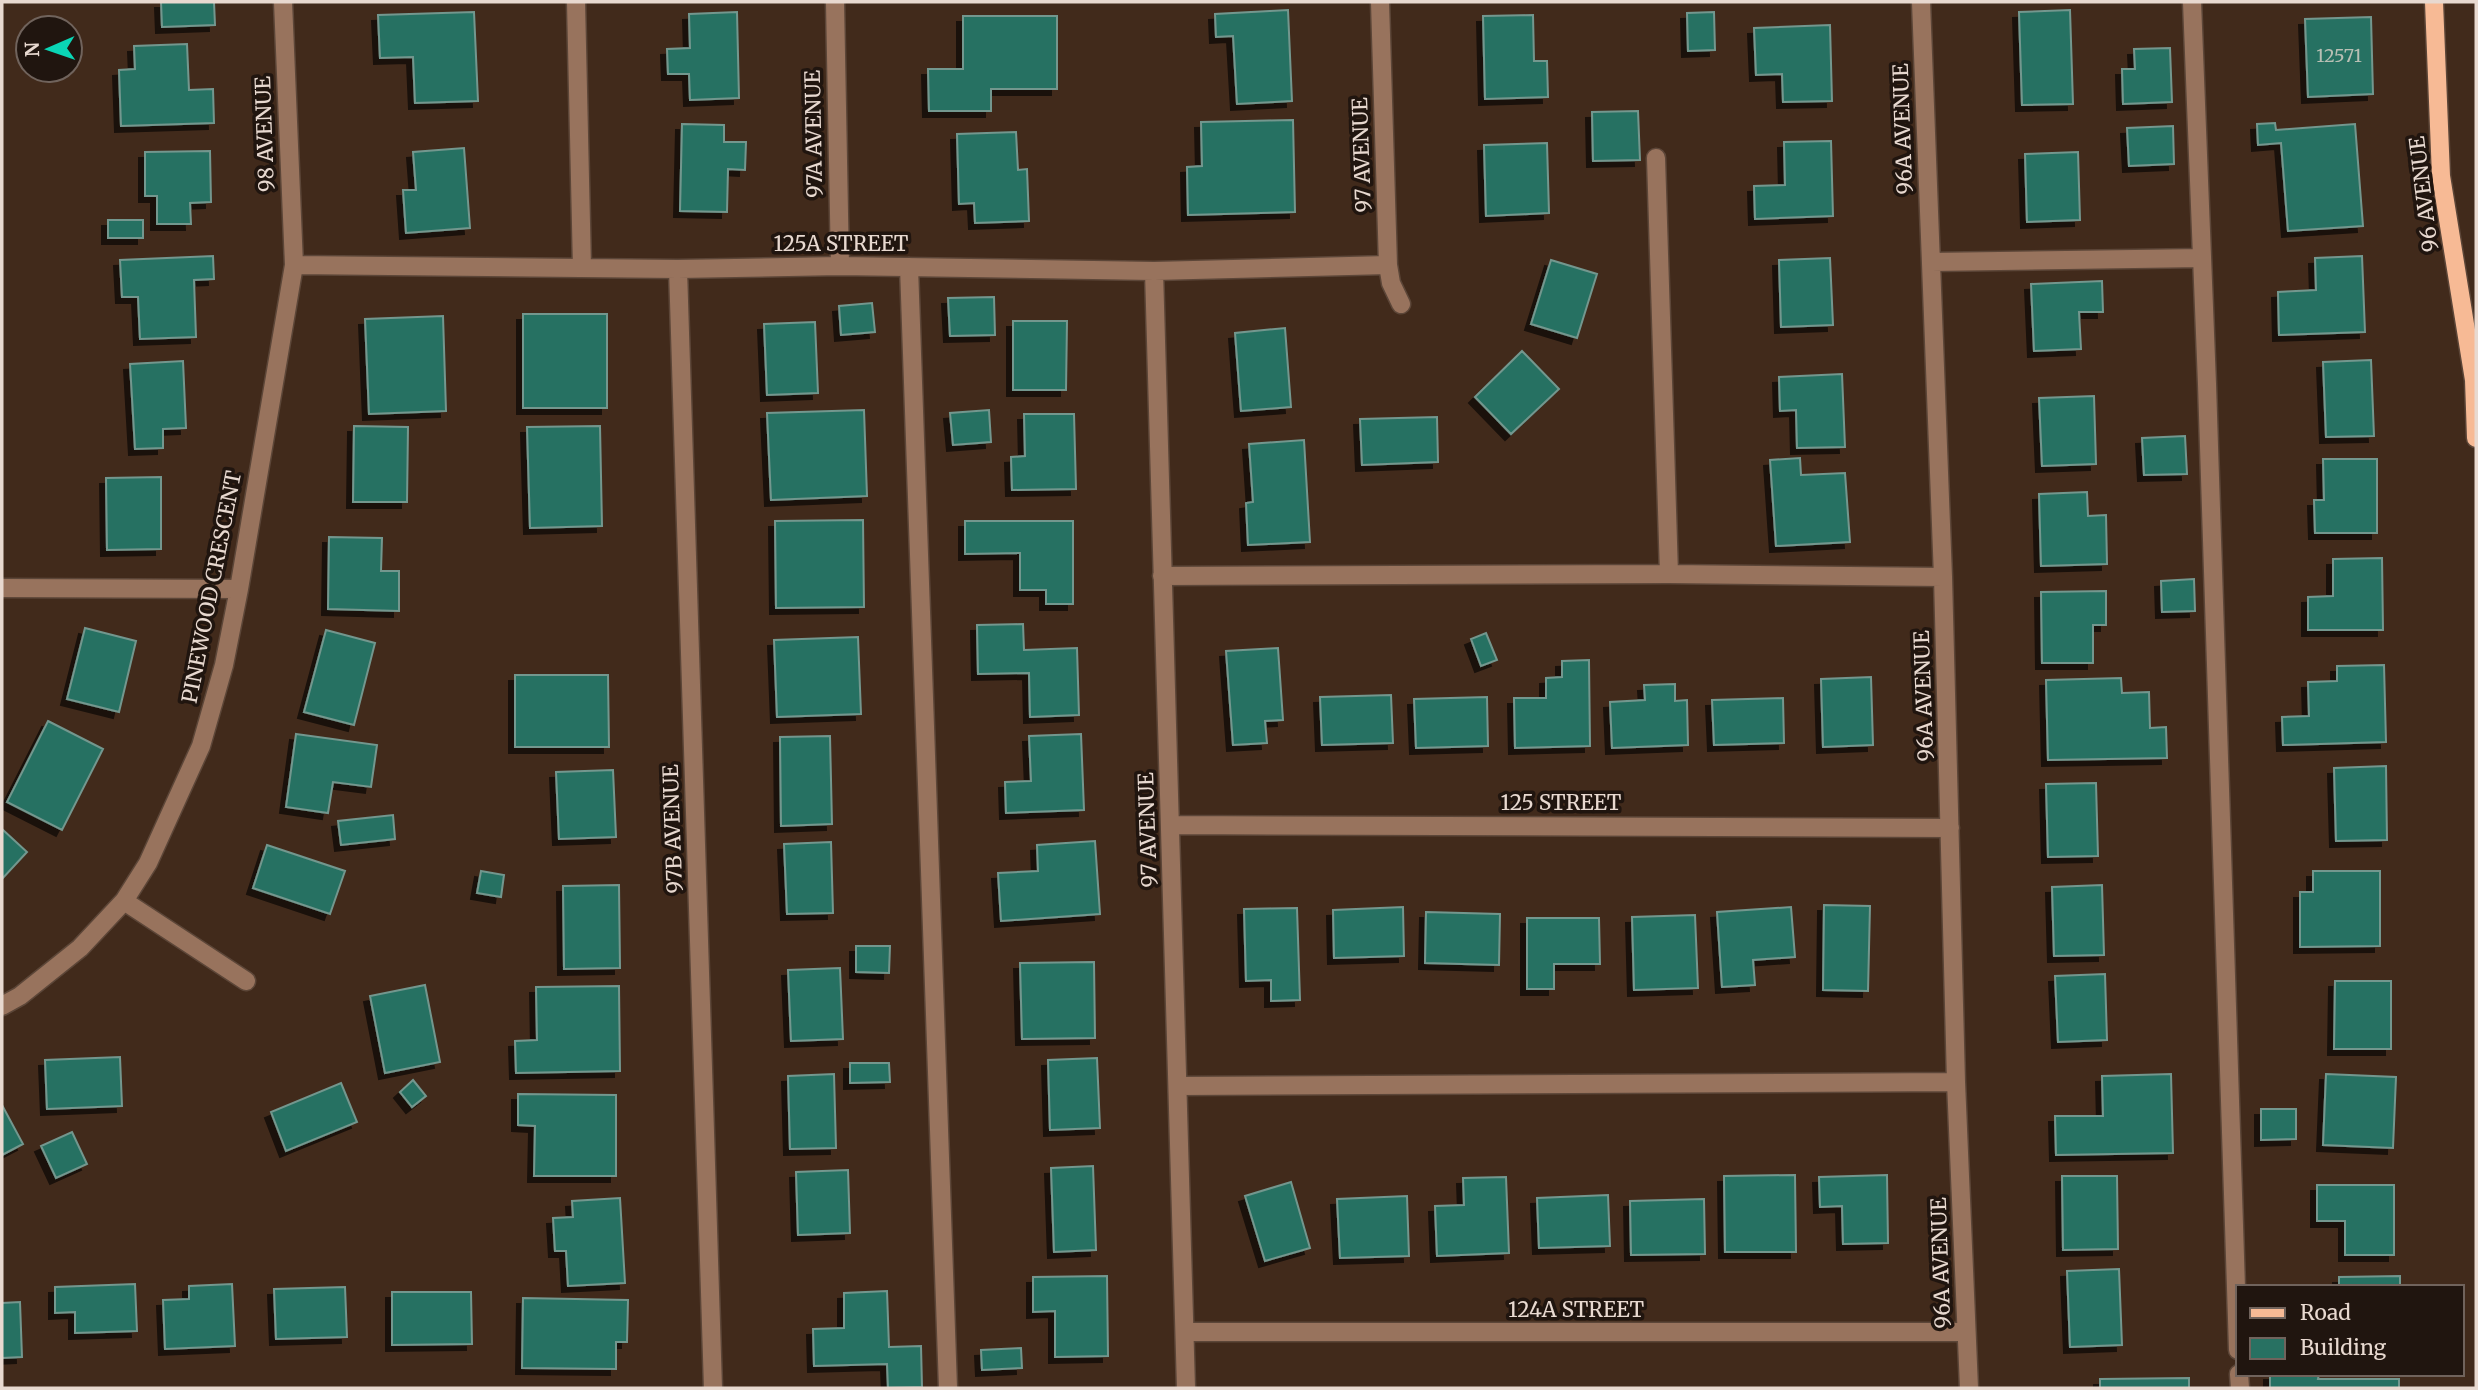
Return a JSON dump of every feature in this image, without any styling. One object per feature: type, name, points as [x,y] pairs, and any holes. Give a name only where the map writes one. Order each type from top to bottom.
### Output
[{"type":"main road","name":"96 AVENUE","points":[[2434,2],[2441,176],[2474,380],[2476,438]]},
{"type":"main road","name":"96 AVENUE","points":[[2474,380],[2476,360]]},
{"type":"street","name":"98 AVENUE","points":[[283,2],[294,265]]},
{"type":"street","points":[[576,2],[582,268]]},
{"type":"street","name":"97A AVENUE","points":[[835,2],[840,266]]},
{"type":"street","name":"97 AVENUE","points":[[1380,2],[1388,265],[1391,283],[1401,304]]},
{"type":"street","name":"96A AVENUE","points":[[1921,2],[1943,577],[1956,1082],[1969,1388]]},
{"type":"street","points":[[2192,2],[2236,1289]]},
{"type":"street","points":[[1657,158],[1669,574]]},
{"type":"street","points":[[1931,262],[2202,258]]},
{"type":"street","name":"125A STREET","points":[[294,265],[678,269],[840,266],[1154,271],[1388,265]]},
{"type":"street","name":"PINEWOOD CRESCENT","points":[[2,1006],[20,996],[80,948],[124,901],[148,863],[201,746],[224,665],[239,589],[294,265]]},
{"type":"street","points":[[909,267],[947,1388]]},
{"type":"street","name":"97B AVENUE","points":[[678,269],[713,1388]]},
{"type":"street","name":"97 AVENUE","points":[[1154,271],[1186,1388]]},
{"type":"street","points":[[1162,576],[1669,574],[1943,577]]},
{"type":"street","points":[[2,588],[239,589]]},
{"type":"street","name":"125 STREET","points":[[1171,825],[1950,828]]},
{"type":"street","points":[[124,901],[246,981]]},
{"type":"street","points":[[1178,1086],[1956,1082]]},
{"type":"street","name":"124A STREET","points":[[1185,1332],[1966,1332]]},
{"type":"building","points":[[161,2],[214,2],[215,25],[162,27]]},
{"type":"building","points":[[1288,10],[1292,101],[1237,104],[1233,36],[1216,37],[1215,14]]},
{"type":"building","points":[[2070,10],[2073,104],[2022,105],[2019,12]]},
{"type":"building","points":[[474,12],[478,101],[415,103],[413,57],[380,58],[378,15]]},
{"type":"building","points":[[737,12],[739,98],[690,100],[689,74],[668,74],[667,49],[690,48],[689,14]]},
{"type":"building","points":[[1714,12],[1715,50],[1688,51],[1687,13]]},
{"type":"building","points":[[1533,15],[1534,61],[1547,61],[1548,97],[1485,99],[1483,16]]},
{"type":"building","points":[[963,16],[1057,16],[1057,89],[991,89],[991,111],[929,111],[928,69],[963,69]]},
{"type":"building","points":[[2371,17],[2373,94],[2308,97],[2305,19]]},
{"type":"building","points":[[1830,25],[1832,101],[1783,102],[1782,74],[1756,75],[1754,28]]},
{"type":"building","points":[[187,44],[189,90],[213,89],[214,123],[121,126],[119,70],[135,69],[134,46]]},
{"type":"building","points":[[2170,48],[2172,102],[2123,104],[2122,69],[2135,69],[2134,49]]},
{"type":"building","points":[[1638,111],[1640,160],[1593,161],[1592,112]]},
{"type":"building","points":[[1293,120],[1295,212],[1188,215],[1187,167],[1202,166],[1201,122]]},
{"type":"building","points":[[2275,123],[2276,130],[2355,124],[2363,226],[2288,231],[2281,143],[2258,145],[2257,124]]},
{"type":"building","points":[[682,124],[724,125],[724,142],[746,142],[745,170],[728,169],[727,212],[680,211]]},
{"type":"building","points":[[2173,126],[2174,164],[2129,166],[2127,128]]},
{"type":"building","points":[[1016,132],[1018,170],[1027,169],[1029,221],[975,223],[974,203],[959,204],[957,134]]},
{"type":"building","points":[[1831,141],[1833,216],[1755,219],[1754,186],[1785,185],[1784,142]]},
{"type":"building","points":[[1547,143],[1549,213],[1486,216],[1484,145]]},
{"type":"building","points":[[464,148],[470,228],[406,233],[403,190],[416,190],[413,152]]},
{"type":"building","points":[[210,151],[211,202],[190,203],[191,224],[157,224],[157,196],[145,196],[145,152]]},
{"type":"building","points":[[2078,152],[2080,220],[2027,222],[2025,154]]},
{"type":"building","points":[[108,220],[143,220],[143,238],[108,238]]},
{"type":"building","points":[[213,256],[214,279],[194,280],[196,337],[140,339],[138,297],[122,297],[120,260]]},
{"type":"building","points":[[2362,256],[2365,332],[2279,335],[2278,292],[2316,290],[2315,258]]},
{"type":"building","points":[[1830,258],[1833,325],[1781,327],[1779,260]]},
{"type":"building","points":[[1551,260],[1597,274],[1577,338],[1531,324]]},
{"type":"building","points":[[2102,281],[2103,312],[2079,312],[2081,349],[2034,351],[2031,284]]},
{"type":"building","points":[[994,297],[995,335],[950,336],[948,298]]},
{"type":"building","points":[[872,303],[875,332],[841,335],[839,306]]},
{"type":"building","points":[[523,314],[607,314],[607,408],[523,408]]},
{"type":"building","points":[[443,316],[446,411],[369,414],[365,319]]},
{"type":"building","points":[[1013,321],[1067,321],[1066,390],[1013,390]]},
{"type":"building","points":[[815,322],[818,393],[767,395],[764,324]]},
{"type":"building","points":[[1285,328],[1291,407],[1241,411],[1235,333]]},
{"type":"building","points":[[1522,351],[1559,389],[1511,434],[1475,397]]},
{"type":"building","points":[[2371,360],[2374,436],[2326,437],[2323,362]]},
{"type":"building","points":[[183,361],[186,428],[163,429],[163,448],[135,449],[130,364]]},
{"type":"building","points":[[1842,374],[1845,447],[1797,448],[1796,410],[1780,411],[1779,377]]},
{"type":"building","points":[[2094,396],[2096,464],[2042,466],[2039,398]]},
{"type":"building","points":[[864,410],[867,496],[771,500],[767,413]]},
{"type":"building","points":[[989,410],[991,442],[953,445],[950,413]]},
{"type":"building","points":[[1024,414],[1074,414],[1076,489],[1012,490],[1011,457],[1025,456]]},
{"type":"building","points":[[1437,417],[1438,462],[1362,465],[1360,419]]},
{"type":"building","points":[[354,426],[408,427],[407,502],[353,502]]},
{"type":"building","points":[[600,426],[602,526],[530,528],[527,427]]},
{"type":"building","points":[[2185,436],[2187,474],[2144,475],[2142,438]]},
{"type":"building","points":[[1304,440],[1310,542],[1248,545],[1246,503],[1253,502],[1249,444]]},
{"type":"building","points":[[1800,458],[1801,475],[1845,473],[1850,542],[1776,546],[1770,460]]},
{"type":"building","points":[[2323,459],[2377,459],[2377,533],[2315,533],[2314,500],[2324,500]]},
{"type":"building","points":[[161,477],[161,549],[107,550],[106,478]]},
{"type":"building","points":[[2087,492],[2088,516],[2106,515],[2107,564],[2041,566],[2039,494]]},
{"type":"building","points":[[863,520],[864,607],[776,608],[775,521]]},
{"type":"building","points":[[965,521],[1073,521],[1073,604],[1046,604],[1046,590],[1020,590],[1020,553],[965,554]]},
{"type":"building","points":[[329,537],[382,538],[381,571],[399,571],[399,611],[328,609]]},
{"type":"building","points":[[2382,558],[2383,630],[2308,630],[2308,597],[2333,596],[2333,559]]},
{"type":"building","points":[[2194,579],[2195,611],[2162,612],[2161,581]]},
{"type":"building","points":[[2106,591],[2106,625],[2093,625],[2093,663],[2042,663],[2041,592]]},
{"type":"building","points":[[1023,624],[1024,650],[1077,648],[1079,715],[1030,717],[1029,673],[978,674],[977,625]]},
{"type":"building","points":[[85,628],[136,641],[119,712],[67,699]]},
{"type":"building","points":[[326,630],[375,643],[354,725],[304,712]]},
{"type":"building","points":[[1486,633],[1497,660],[1481,666],[1471,639]]},
{"type":"building","points":[[858,637],[861,714],[777,717],[774,640]]},
{"type":"building","points":[[1278,648],[1283,720],[1265,721],[1267,743],[1233,745],[1226,651]]},
{"type":"building","points":[[1589,660],[1590,746],[1515,748],[1514,698],[1546,698],[1546,678],[1562,677],[1562,661]]},
{"type":"building","points":[[2384,665],[2386,742],[2283,745],[2282,717],[2309,716],[2308,682],[2337,681],[2337,666]]},
{"type":"building","points":[[515,675],[608,675],[609,747],[515,747]]},
{"type":"building","points":[[1871,677],[1873,745],[1823,747],[1821,679]]},
{"type":"building","points":[[2121,678],[2122,693],[2149,692],[2150,728],[2166,727],[2167,758],[2048,760],[2046,680]]},
{"type":"building","points":[[1675,684],[1675,701],[1687,700],[1688,745],[1612,748],[1610,702],[1645,700],[1644,685]]},
{"type":"building","points":[[1391,695],[1393,743],[1322,745],[1320,697]]},
{"type":"building","points":[[1487,697],[1488,746],[1416,748],[1414,699]]},
{"type":"building","points":[[1783,698],[1784,743],[1714,745],[1712,700]]},
{"type":"building","points":[[48,721],[103,749],[62,830],[7,802]]},
{"type":"building","points":[[296,734],[377,745],[371,787],[333,782],[328,813],[286,807]]},
{"type":"building","points":[[1081,734],[1084,810],[1006,813],[1005,782],[1031,781],[1029,736]]},
{"type":"building","points":[[830,736],[832,824],[781,826],[780,737]]},
{"type":"building","points":[[2386,766],[2387,840],[2336,841],[2334,768]]},
{"type":"building","points":[[613,770],[616,837],[559,839],[556,772]]},
{"type":"building","points":[[2096,783],[2098,856],[2048,857],[2046,784]]},
{"type":"building","points":[[393,815],[395,839],[341,845],[338,821]]},
{"type":"building","points":[[2,829],[27,852],[2,879]]},
{"type":"building","points":[[1095,841],[1100,914],[1001,921],[998,873],[1038,871],[1037,845]]},
{"type":"building","points":[[831,842],[833,913],[787,914],[784,844]]},
{"type":"building","points":[[267,845],[345,871],[330,914],[253,888]]},
{"type":"building","points":[[481,871],[504,875],[501,897],[477,893]]},
{"type":"building","points":[[2313,871],[2380,871],[2380,946],[2300,947],[2300,892],[2313,892]]},
{"type":"building","points":[[619,885],[620,968],[564,969],[563,886]]},
{"type":"building","points":[[2102,885],[2104,955],[2054,956],[2052,887]]},
{"type":"building","points":[[1824,905],[1870,906],[1868,991],[1823,990]]},
{"type":"building","points":[[1403,907],[1404,956],[1334,958],[1333,910]]},
{"type":"building","points":[[1791,907],[1795,957],[1753,960],[1755,985],[1722,987],[1717,912]]},
{"type":"building","points":[[1297,908],[1300,1000],[1271,1001],[1271,980],[1246,981],[1244,909]]},
{"type":"building","points":[[1426,912],[1500,914],[1499,965],[1425,963]]},
{"type":"building","points":[[1695,915],[1698,988],[1634,990],[1632,917]]},
{"type":"building","points":[[1527,918],[1599,918],[1600,964],[1554,964],[1554,989],[1527,989]]},
{"type":"building","points":[[856,946],[890,946],[889,973],[856,972]]},
{"type":"building","points":[[1094,962],[1095,1038],[1022,1039],[1020,963]]},
{"type":"building","points":[[840,968],[843,1039],[791,1041],[788,970]]},
{"type":"building","points":[[2105,974],[2107,1040],[2058,1042],[2055,976]]},
{"type":"building","points":[[2335,981],[2391,981],[2391,1049],[2334,1049]]},
{"type":"building","points":[[425,985],[440,1062],[385,1073],[370,996]]},
{"type":"building","points":[[619,986],[620,1071],[516,1073],[515,1041],[537,1040],[536,987]]},
{"type":"building","points":[[120,1057],[122,1106],[47,1109],[45,1060]]},
{"type":"building","points":[[1097,1058],[1100,1128],[1050,1130],[1048,1060]]},
{"type":"building","points":[[850,1063],[889,1063],[890,1082],[850,1083]]},
{"type":"building","points":[[834,1074],[836,1148],[790,1149],[788,1076]]},
{"type":"building","points":[[2171,1074],[2173,1153],[2056,1155],[2055,1116],[2103,1116],[2102,1076]]},
{"type":"building","points":[[2326,1074],[2396,1077],[2393,1148],[2323,1145]]},
{"type":"building","points":[[413,1080],[426,1096],[412,1107],[400,1092]]},
{"type":"building","points":[[341,1083],[357,1122],[286,1151],[271,1112]]},
{"type":"building","points":[[518,1094],[616,1095],[616,1176],[534,1176],[535,1126],[518,1125]]},
{"type":"building","points":[[2,1105],[23,1144],[2,1155]]},
{"type":"building","points":[[2261,1109],[2296,1109],[2296,1139],[2261,1140]]},
{"type":"building","points":[[72,1132],[87,1164],[56,1178],[41,1146]]},
{"type":"building","points":[[1093,1166],[1096,1250],[1054,1252],[1051,1168]]},
{"type":"building","points":[[848,1170],[850,1233],[798,1235],[796,1172]]},
{"type":"building","points":[[1795,1175],[1796,1252],[1725,1252],[1724,1176]]},
{"type":"building","points":[[1887,1175],[1888,1243],[1843,1244],[1842,1206],[1820,1207],[1819,1177]]},
{"type":"building","points":[[2062,1176],[2117,1176],[2118,1249],[2063,1250]]},
{"type":"building","points":[[1506,1177],[1509,1253],[1437,1256],[1435,1206],[1464,1205],[1463,1178]]},
{"type":"building","points":[[1291,1182],[1310,1248],[1265,1261],[1245,1196]]},
{"type":"building","points":[[2317,1185],[2394,1185],[2394,1255],[2345,1255],[2345,1221],[2317,1221]]},
{"type":"building","points":[[1608,1195],[1610,1246],[1539,1248],[1537,1198]]},
{"type":"building","points":[[1407,1196],[1409,1256],[1340,1258],[1337,1199]]},
{"type":"building","points":[[620,1198],[625,1283],[568,1286],[566,1251],[555,1251],[553,1218],[573,1217],[572,1201]]},
{"type":"building","points":[[1704,1199],[1705,1254],[1631,1255],[1630,1201]]},
{"type":"building","points":[[2119,1269],[2122,1345],[2070,1347],[2067,1271]]},
{"type":"building","points":[[1107,1276],[1108,1356],[1055,1357],[1055,1311],[1033,1312],[1033,1277]]},
{"type":"building","points":[[2400,1276],[2400,1285],[2339,1285],[2339,1277]]},
{"type":"building","points":[[135,1284],[137,1331],[75,1333],[75,1312],[55,1313],[55,1287]]},
{"type":"building","points":[[232,1284],[235,1346],[165,1349],[163,1300],[189,1299],[189,1286]]},
{"type":"building","points":[[345,1287],[347,1337],[276,1339],[274,1289]]},
{"type":"building","points":[[887,1291],[889,1347],[921,1346],[922,1387],[888,1388],[887,1364],[814,1366],[813,1329],[844,1328],[844,1293]]},
{"type":"building","points":[[392,1292],[471,1292],[472,1344],[392,1345]]},
{"type":"building","points":[[523,1298],[628,1300],[627,1342],[616,1342],[616,1369],[522,1368]]},
{"type":"building","points":[[20,1302],[22,1357],[2,1358],[2,1303]]},
{"type":"building","points":[[1021,1348],[1022,1368],[982,1370],[981,1350]]},
{"type":"building","points":[[2270,1376],[2399,1379],[2399,1388],[2270,1388]]},
{"type":"building","points":[[2189,1378],[2189,1388],[2100,1388],[2100,1379]]}]
